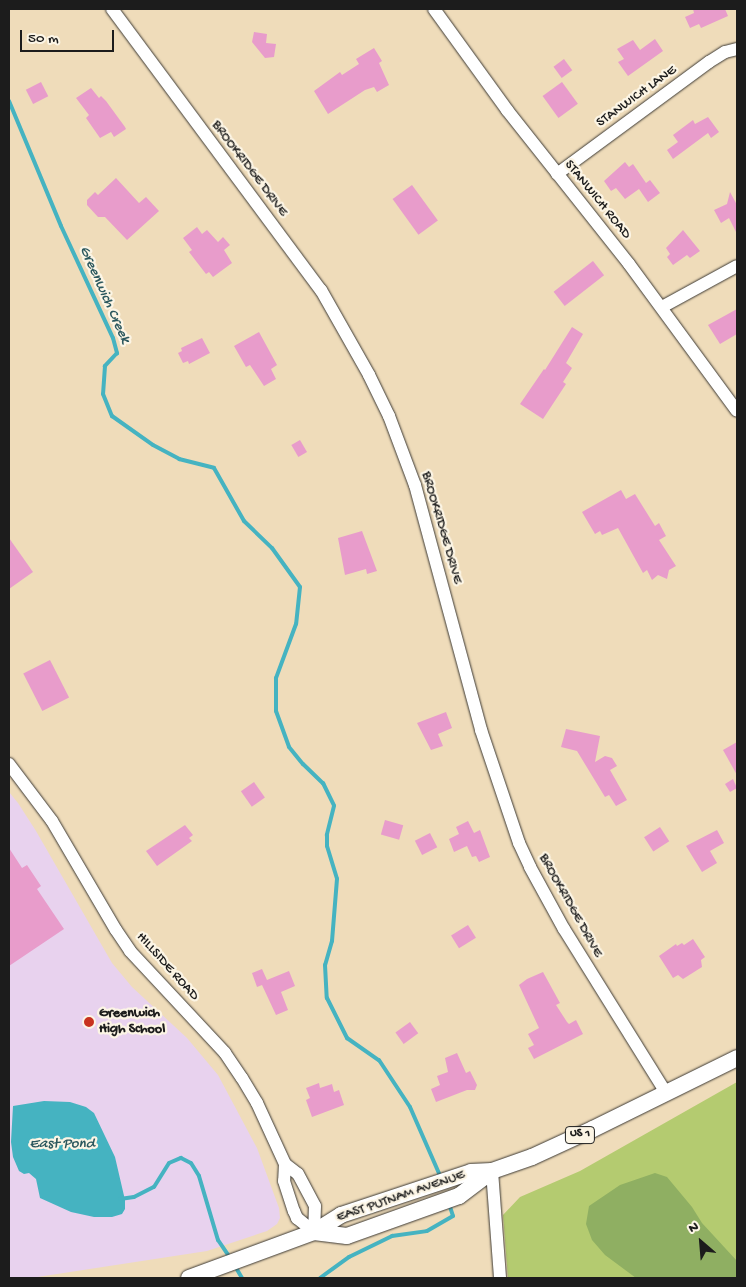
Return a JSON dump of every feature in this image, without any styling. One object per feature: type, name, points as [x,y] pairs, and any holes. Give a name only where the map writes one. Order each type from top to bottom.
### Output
[{"type":"main road","name":"EAST PUTNAM AVENUE","points":[[314,1232],[347,1236],[459,1196],[492,1171],[563,1144],[737,1058]]},
{"type":"main road","name":"EAST PUTNAM AVENUE","points":[[189,1278],[314,1232],[341,1215],[471,1172],[492,1171]]},
{"type":"street","name":"BROOKRIDGE DRIVE","points":[[112,9],[320,290],[369,375],[389,416],[415,485],[481,730],[519,843],[564,929],[666,1093]]},
{"type":"street","name":"STANWICH ROAD","points":[[434,9],[507,110],[662,307],[737,410]]},
{"type":"street","name":"STANWICH LANE","points":[[557,174],[709,62],[725,52],[737,49]]},
{"type":"street","points":[[662,307],[737,266]]},
{"type":"street","name":"HILLSIDE ROAD","points":[[9,764],[52,821],[130,951],[225,1053],[256,1103],[286,1164],[298,1174],[315,1206],[314,1232]]},
{"type":"street","name":"HILLSIDE ROAD","points":[[286,1164],[284,1182],[294,1212],[297,1218],[314,1232]]},
{"type":"street","points":[[492,1171],[500,1278]]},
{"type":"shaded area","name":"Greenwich High School","points":[[9,792],[36,831],[112,963],[132,987],[187,1038],[218,1075],[257,1148],[279,1208],[280,1218],[277,1224],[267,1231],[207,1251],[31,1278],[9,1278]]},
{"type":"green space","points":[[737,1082],[737,1278],[508,1278],[503,1215],[520,1197],[580,1171]]},
{"type":"green space","points":[[655,1173],[667,1177],[692,1207],[702,1223],[737,1261],[737,1278],[636,1278],[605,1255],[592,1240],[586,1224],[589,1206],[620,1185]]},
{"type":"water","name":"East Pond","points":[[44,1101],[70,1102],[86,1107],[94,1113],[115,1157],[125,1200],[125,1209],[122,1214],[112,1217],[94,1217],[71,1212],[40,1198],[36,1179],[29,1173],[24,1174],[19,1171],[13,1157],[11,1142],[13,1106]]},
{"type":"building","points":[[693,9],[725,9],[728,16],[701,28],[699,24],[690,28],[685,17],[694,13]]},
{"type":"building","points":[[254,32],[267,34],[266,43],[276,44],[274,57],[265,58],[252,42]]},
{"type":"building","points":[[655,39],[663,51],[628,76],[618,62],[624,59],[617,49],[633,40],[640,50]]},
{"type":"building","points":[[374,48],[382,61],[379,63],[389,85],[377,92],[374,87],[365,90],[328,114],[314,91],[340,72],[342,75],[359,64],[356,59]]},
{"type":"building","points":[[564,59],[572,70],[562,78],[553,67]]},
{"type":"building","points":[[41,82],[48,96],[33,104],[26,90]]},
{"type":"building","points":[[562,82],[578,104],[558,118],[543,96]]},
{"type":"building","points":[[91,88],[99,98],[101,96],[106,101],[126,129],[114,137],[111,132],[100,138],[86,118],[89,115],[76,98]]},
{"type":"building","points":[[708,117],[719,132],[711,138],[708,133],[673,159],[667,150],[678,142],[673,135],[693,120],[695,124]]},
{"type":"building","points":[[625,162],[629,167],[633,164],[646,183],[650,180],[660,193],[648,202],[639,189],[625,199],[616,188],[611,191],[604,181]]},
{"type":"building","points":[[116,178],[139,203],[146,197],[159,211],[127,240],[105,217],[98,217],[87,205],[87,200],[95,192],[98,195]]},
{"type":"building","points":[[412,185],[438,221],[418,235],[393,199]]},
{"type":"building","points":[[730,192],[737,205],[737,234],[729,218],[721,223],[714,210],[727,204]]},
{"type":"building","points":[[197,227],[202,234],[207,230],[218,242],[223,237],[230,245],[224,250],[232,263],[213,277],[209,272],[206,274],[189,252],[192,250],[183,238]]},
{"type":"building","points":[[683,230],[700,251],[690,258],[687,255],[673,265],[667,257],[670,254],[666,248]]},
{"type":"building","points":[[593,261],[604,275],[565,306],[554,292]]},
{"type":"building","points":[[737,309],[737,334],[720,344],[708,325]]},
{"type":"building","points":[[572,327],[583,334],[566,363],[572,368],[563,382],[566,384],[543,419],[520,404],[545,370]]},
{"type":"building","points":[[259,332],[277,365],[271,369],[276,379],[264,386],[250,365],[246,367],[234,346]]},
{"type":"building","points":[[202,338],[210,353],[189,364],[188,361],[183,363],[178,353],[182,351],[181,348]]},
{"type":"building","points":[[300,440],[307,452],[298,457],[291,445]]},
{"type":"building","points":[[621,490],[626,499],[635,494],[655,526],[659,523],[666,536],[659,540],[676,566],[669,570],[667,579],[658,575],[652,580],[647,570],[643,573],[618,528],[602,535],[600,531],[595,534],[582,512]]},
{"type":"building","points":[[362,531],[377,571],[367,574],[366,569],[345,575],[338,538]]},
{"type":"building","points":[[9,538],[33,572],[9,589]]},
{"type":"building","points":[[50,660],[69,697],[42,711],[23,674]]},
{"type":"building","points":[[446,712],[452,728],[438,734],[443,746],[431,750],[417,723]]},
{"type":"building","points":[[566,729],[600,736],[595,762],[605,756],[612,758],[617,766],[610,770],[627,800],[616,806],[609,795],[605,797],[577,751],[561,747]]},
{"type":"building","points":[[737,742],[737,775],[723,750]]},
{"type":"building","points":[[733,779],[737,788],[730,792],[725,784]]},
{"type":"building","points":[[254,782],[265,798],[252,807],[241,791]]},
{"type":"building","points":[[385,820],[403,825],[399,840],[381,834]]},
{"type":"building","points":[[468,821],[474,833],[480,830],[490,857],[479,862],[476,856],[472,857],[467,846],[454,852],[449,839],[459,834],[456,827]]},
{"type":"building","points":[[185,825],[193,835],[189,838],[192,841],[157,866],[146,851]]},
{"type":"building","points":[[660,827],[669,841],[653,852],[644,837]]},
{"type":"building","points":[[717,830],[724,843],[710,851],[717,863],[702,872],[686,846]]},
{"type":"building","points":[[430,833],[437,847],[422,855],[415,841]]},
{"type":"building","points":[[9,848],[22,868],[27,865],[41,886],[37,889],[64,929],[9,966]]},
{"type":"building","points":[[468,925],[476,938],[459,948],[451,936]]},
{"type":"building","points":[[693,939],[705,957],[701,960],[702,967],[683,979],[678,975],[673,978],[659,956],[676,944],[677,946],[682,943],[684,945]]},
{"type":"building","points":[[262,969],[267,980],[289,971],[295,986],[281,992],[288,1010],[276,1015],[262,985],[257,987],[252,973]]},
{"type":"building","points":[[543,972],[560,1003],[556,1005],[569,1024],[576,1020],[583,1034],[534,1059],[528,1048],[534,1045],[528,1034],[539,1028],[519,985]]},
{"type":"building","points":[[410,1022],[418,1033],[404,1044],[395,1033]]},
{"type":"building","points":[[457,1053],[466,1073],[470,1071],[477,1085],[475,1090],[467,1090],[436,1102],[431,1089],[440,1085],[437,1076],[448,1072],[445,1058]]},
{"type":"building","points":[[319,1083],[320,1088],[332,1084],[334,1092],[339,1090],[344,1105],[312,1117],[306,1100],[310,1098],[306,1088]]},
{"type":"waterway","name":"Greenwich Creek","points":[[9,101],[61,226],[113,338],[117,353],[105,366],[103,394],[112,416],[153,445],[179,459],[214,468],[244,521],[272,548],[300,587],[296,624],[276,678],[276,711],[289,747],[323,783],[334,806],[327,835],[327,846],[337,879],[332,941],[325,965],[327,998],[347,1038],[379,1060],[410,1107],[441,1178]]},
{"type":"waterway","points":[[120,1199],[134,1197],[154,1187],[169,1163],[181,1158],[191,1163],[199,1176],[218,1240],[230,1258]]},
{"type":"waterway","name":"Greenwich Creek","points":[[320,1278],[349,1257],[392,1236],[427,1231],[453,1216],[449,1204]]},
{"type":"waterway","points":[[235,1266],[242,1278]]},
{"type":"place","name":"Greenwich High School","points":[[89,1022]]}]
